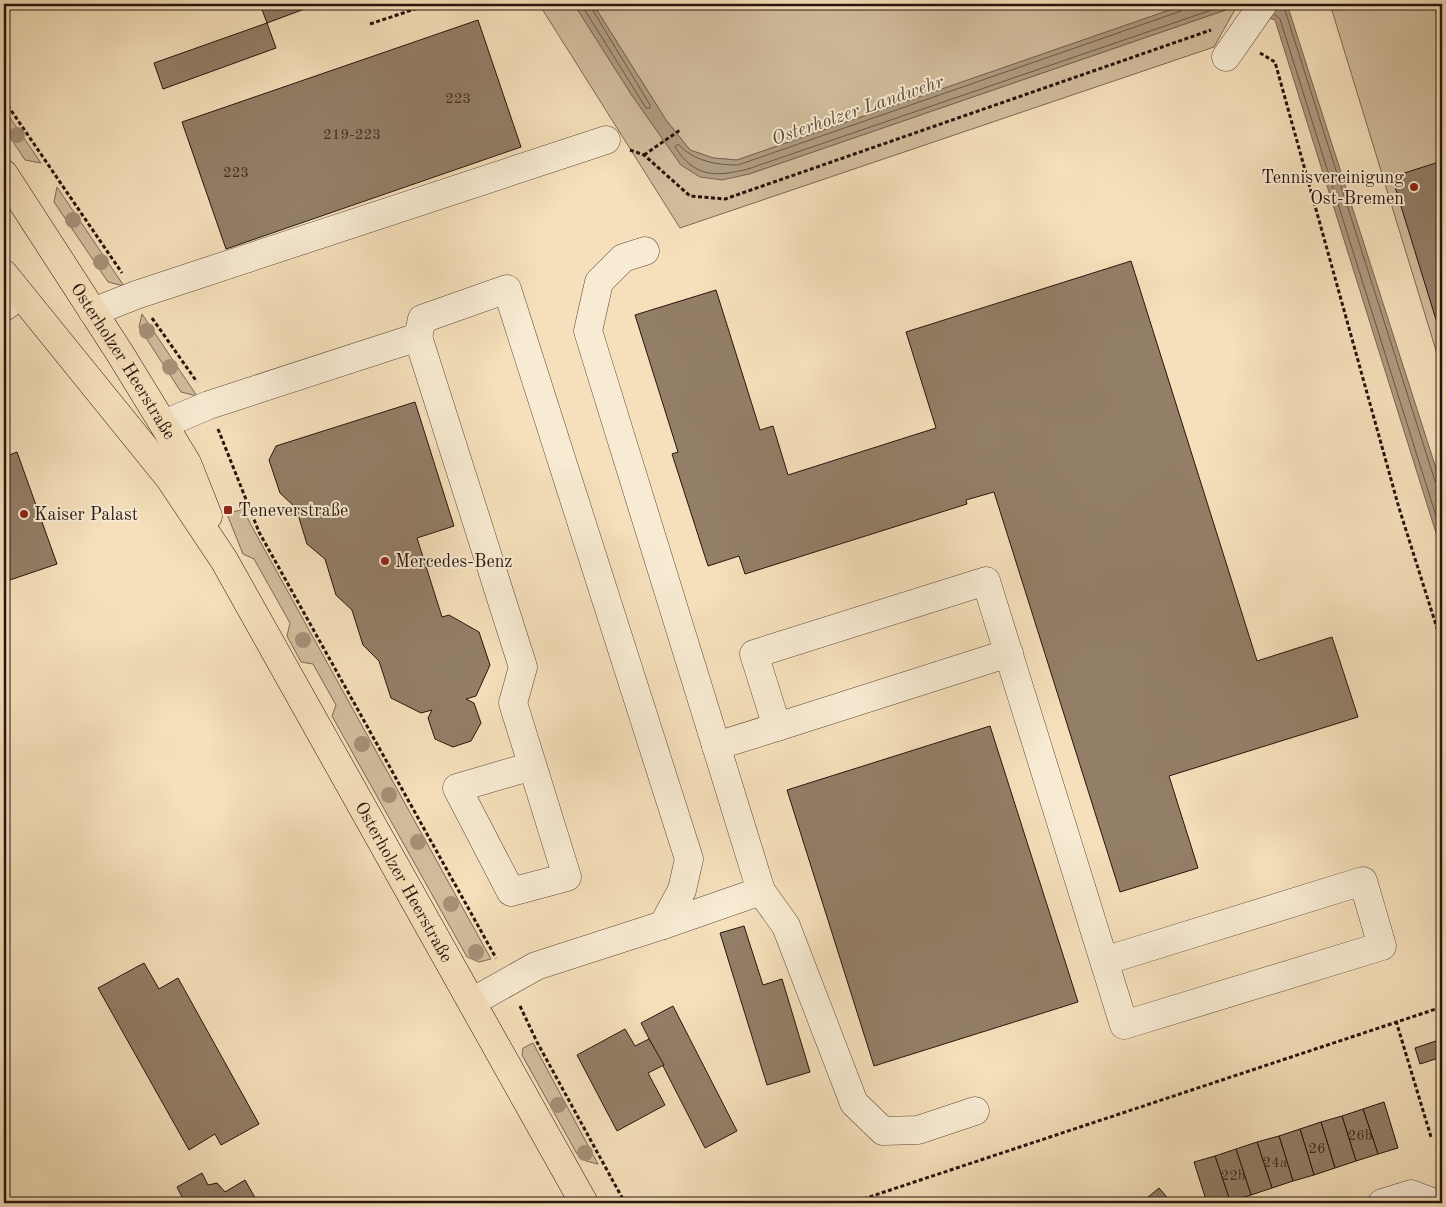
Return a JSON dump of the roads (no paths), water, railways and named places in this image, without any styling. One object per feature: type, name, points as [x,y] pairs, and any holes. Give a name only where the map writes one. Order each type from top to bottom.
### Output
[{"type":"main road","name":"Osterholzer Heerstraße","points":[[4,174],[187,463],[224,560]]},
{"type":"main road","name":"Osterholzer Heerstraße","points":[[9,292],[170,479],[224,560],[584,1203]]},
{"type":"street","points":[[93,312],[136,295],[606,140]]},
{"type":"street","points":[[645,251],[622,258],[599,282],[588,331],[761,891],[786,926],[854,1103],[883,1131],[918,1130],[975,1111]]},
{"type":"street","points":[[532,766],[457,788],[511,892],[567,877],[513,703],[523,667],[418,337],[422,318],[507,289],[689,860],[682,890],[663,925]]},
{"type":"street","points":[[164,424],[209,405],[418,337]]},
{"type":"street","points":[[777,727],[754,654],[986,580],[1124,1026],[1382,946],[1362,881],[1104,960]]},
{"type":"street","points":[[716,746],[1009,653]]},
{"type":"street","points":[[472,1002],[536,966],[761,891]]},
{"type":"street","points":[[1382,1203],[1411,1194],[1435,1203]]},
{"type":"water","points":[[574,4],[593,4],[666,120],[690,150],[713,158],[737,160],[1187,4],[1287,4],[1442,487],[1442,552],[1275,20],[1237,6],[749,174],[722,180],[700,177],[681,165],[631,94]]},
{"type":"place","name":"Tennisvereinigung Ost-Bremen","points":[[1414,187]]},
{"type":"place","name":"Teneverstraße","points":[[228,510]]},
{"type":"place","name":"Kaiser Palast","points":[[24,514]]},
{"type":"place","name":"Mercedes-Benz","points":[[385,561]]},
{"type":"water label","name":"Osterholzer Landwehr","points":[[857,109]]}]
